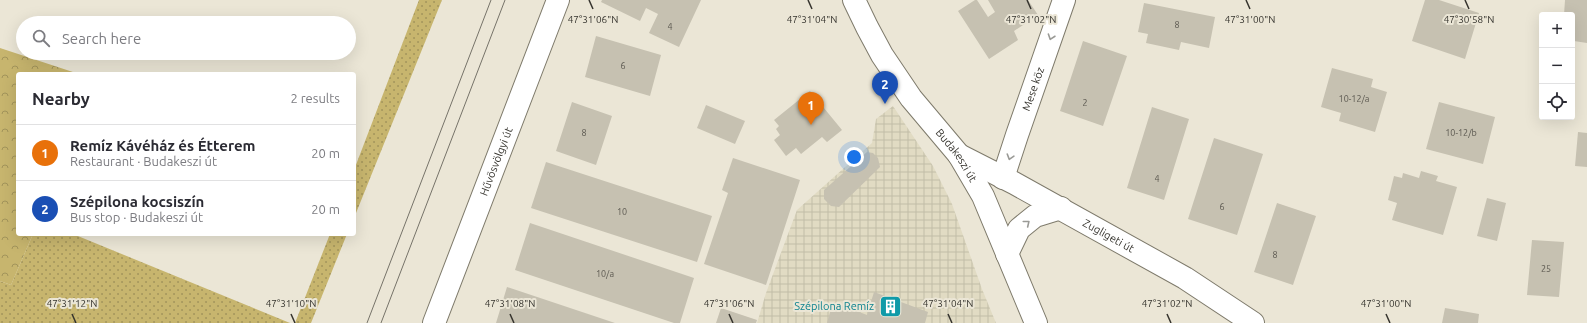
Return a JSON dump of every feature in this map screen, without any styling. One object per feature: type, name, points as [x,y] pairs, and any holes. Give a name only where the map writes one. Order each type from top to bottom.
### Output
[{"type":"main road","name":"Hűvösvölgyi út","points":[[434,323],[558,0]]},
{"type":"main road","name":"Budakeszi út","points":[[854,0],[882,55],[911,98],[959,156],[983,196],[1036,323]]},
{"type":"main road","name":"Mese köz","points":[[1003,178],[1016,135],[1064,0]]},
{"type":"main road","name":"Zugligeti út","points":[[959,156],[1014,182],[1185,278],[1253,323]]},
{"type":"main road","points":[[1007,254],[1019,228],[1035,216],[1061,208]]},
{"type":"shaded area","points":[[893,106],[933,166],[952,204],[982,289],[996,323],[757,323],[766,293],[797,210],[872,143],[876,119]]},
{"type":"green space","points":[[419,0],[442,0],[356,213],[356,165]]},
{"type":"green space","points":[[0,48],[16,53],[16,60],[36,60],[73,72],[16,72],[16,236],[32,236],[11,285],[0,281]]},
{"type":"green space","points":[[32,236],[78,236],[290,323],[0,323],[0,281],[11,285]]},
{"type":"green space","points":[[329,236],[346,236],[311,323],[295,323]]},
{"type":"building","points":[[602,0],[701,0],[679,47],[649,33],[658,14],[646,8],[640,21],[601,2]]},
{"type":"building","points":[[977,0],[988,17],[995,12],[988,0],[1028,0],[1038,15],[1014,31],[1018,40],[989,59],[958,11]]},
{"type":"building","points":[[1425,0],[1439,0],[1479,13],[1465,59],[1412,41]]},
{"type":"building","points":[[1565,0],[1587,0],[1587,43],[1575,41],[1575,12],[1564,12]]},
{"type":"building","points":[[1144,3],[1215,17],[1209,48],[1181,42],[1179,50],[1146,43],[1148,34],[1138,32]]},
{"type":"building","points":[[596,36],[661,55],[650,96],[585,77]]},
{"type":"building","points":[[1083,41],[1127,56],[1103,126],[1060,111]]},
{"type":"building","points":[[1332,68],[1373,79],[1371,87],[1387,92],[1375,132],[1339,121],[1341,113],[1321,107]]},
{"type":"building","points":[[810,91],[842,130],[827,142],[822,137],[801,154],[796,148],[786,156],[774,140],[780,135],[776,129],[779,126],[774,120]]},
{"type":"building","points":[[572,102],[612,116],[596,165],[556,151]]},
{"type":"building","points":[[1439,102],[1495,117],[1483,164],[1426,149]]},
{"type":"building","points":[[706,105],[745,121],[735,144],[697,128]]},
{"type":"building","points":[[1152,107],[1189,119],[1164,200],[1127,188]]},
{"type":"building","points":[[1578,132],[1587,133],[1587,167],[1575,166]]},
{"type":"building","points":[[1214,138],[1263,154],[1237,235],[1188,219]]},
{"type":"building","points":[[867,152],[873,153],[878,158],[880,167],[839,207],[831,206],[824,199],[824,190]]},
{"type":"building","points":[[733,158],[800,180],[766,285],[704,264],[728,193],[722,190]]},
{"type":"building","points":[[546,162],[712,216],[697,262],[531,208]]},
{"type":"building","points":[[1421,171],[1438,176],[1436,181],[1457,187],[1443,235],[1392,220],[1397,203],[1388,200],[1394,176],[1402,178],[1403,173],[1419,178]]},
{"type":"building","points":[[1487,198],[1506,203],[1497,241],[1477,236]]},
{"type":"building","points":[[1277,203],[1316,216],[1293,285],[1254,272]]},
{"type":"building","points":[[530,223],[694,278],[680,323],[674,323],[515,270]]},
{"type":"building","points":[[1532,240],[1564,242],[1559,297],[1527,295]]},
{"type":"building","points":[[507,287],[615,323],[496,323]]},
{"type":"building","name":"Szépilona Remíz","points":[[874,292],[928,312],[925,323],[827,323],[833,302],[867,315]]},
{"type":"building","points":[[721,308],[757,320],[756,323],[716,323]]},
{"type":"building","points":[[1445,308],[1479,314],[1478,323],[1442,323]]},
{"type":"tram line","points":[[367,323],[491,0]]},
{"type":"tram line","points":[[381,323],[505,0]]},
{"type":"place","name":"Szépilona kocsiszín","points":[[885,104]]},
{"type":"place","name":"Remíz Kávéház és Étterem","points":[[811,125]]},
{"type":"place","name":"Szépilona Remíz","points":[[890,306]]}]
